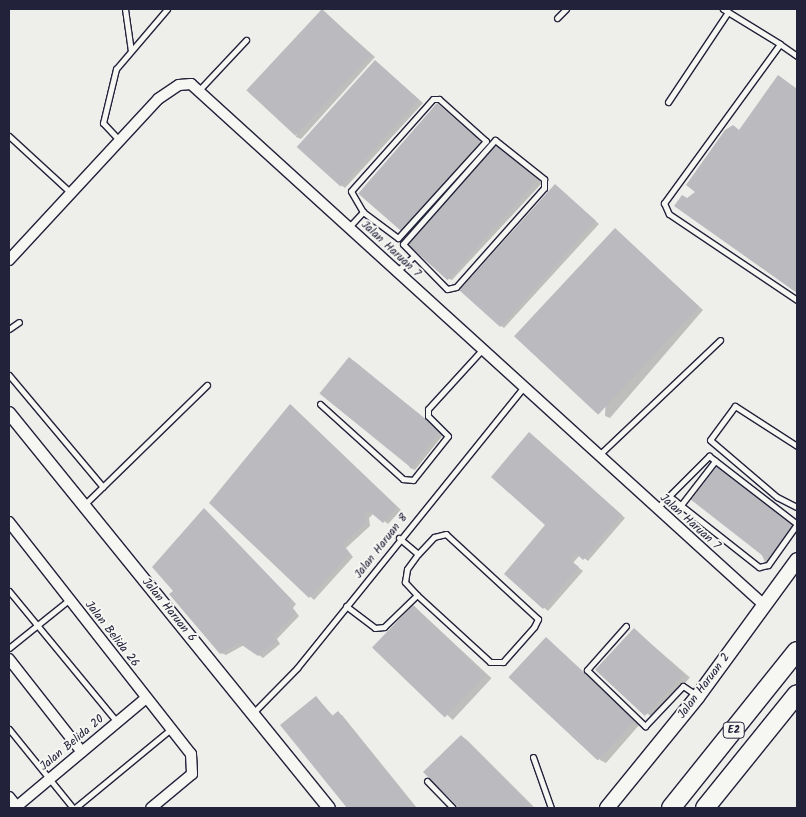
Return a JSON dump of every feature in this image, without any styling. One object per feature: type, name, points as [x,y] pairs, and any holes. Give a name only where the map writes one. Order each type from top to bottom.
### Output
[{"type":"highway","name":"E2","points":[[671,808],[797,651]]},
{"type":"highway","name":"E2","points":[[705,808],[797,694]]},
{"type":"main road","name":"Jalan Haruan 2","points":[[607,808],[698,696],[797,560]]},
{"type":"street","points":[[9,260],[74,195],[158,99],[179,85],[201,88]]},
{"type":"street","name":"Jalan Haruan 7","points":[[201,88],[522,389],[765,606]]},
{"type":"street","name":"Jalan Haruan 6","points":[[9,413],[329,808]]},
{"type":"street","name":"Jalan Belida 26","points":[[9,522],[171,729],[194,763],[192,774],[150,808]]},
{"type":"street","points":[[9,659],[82,752]]},
{"type":"street","name":"Jalan Belida 20","points":[[16,808],[146,698]]},
{"type":"street","points":[[9,797],[16,808]]},
{"type":"lane","points":[[125,9],[131,51]]},
{"type":"lane","points":[[120,141],[103,124],[116,69],[167,9]]},
{"type":"lane","points":[[557,18],[566,9]]},
{"type":"lane","points":[[668,102],[726,11],[797,56]]},
{"type":"lane","points":[[201,88],[246,40]]},
{"type":"lane","points":[[780,44],[668,195],[664,208],[797,300]]},
{"type":"lane","points":[[439,99],[486,141],[398,238],[363,212],[352,200],[352,188],[433,100],[439,99]]},
{"type":"lane","points":[[9,136],[74,195]]},
{"type":"lane","points":[[495,140],[544,179],[542,191],[456,287],[444,287],[413,257],[403,244],[495,140]]},
{"type":"lane","points":[[349,227],[363,212]]},
{"type":"lane","points":[[396,272],[413,257]]},
{"type":"lane","points":[[9,329],[18,322]]},
{"type":"lane","points":[[598,456],[720,340]]},
{"type":"lane","points":[[320,404],[403,479],[413,480],[448,436],[428,416],[428,408],[481,351]]},
{"type":"lane","points":[[9,374],[102,487]]},
{"type":"lane","points":[[84,505],[207,385]]},
{"type":"lane","name":"Jalan Haruan 8","points":[[253,714],[297,668],[399,538],[522,389]]},
{"type":"lane","points":[[797,446],[735,406],[710,440],[777,497],[797,507]]},
{"type":"lane","points":[[657,509],[705,456],[715,461],[797,524],[768,565],[759,567],[669,496]]},
{"type":"lane","points":[[681,505],[715,461]]},
{"type":"lane","points":[[446,534],[538,619],[503,662],[490,662],[405,582],[418,554],[434,537],[446,534]]},
{"type":"lane","points":[[399,538],[418,554]]},
{"type":"lane","points":[[9,591],[117,722]]},
{"type":"lane","points":[[346,606],[375,628],[384,627],[417,595]]},
{"type":"lane","points":[[9,648],[70,599]]},
{"type":"lane","points":[[626,626],[587,670],[645,726],[683,686],[698,696]]},
{"type":"lane","points":[[9,729],[74,808],[171,729]]},
{"type":"lane","points":[[533,757],[551,808]]},
{"type":"lane","points":[[427,781],[453,808]]},
{"type":"building","points":[[322,9],[371,55],[295,136],[246,90]]},
{"type":"building","points":[[375,60],[419,99],[341,186],[297,147]]},
{"type":"building","points":[[778,75],[797,89],[797,293],[674,206],[682,195],[687,198],[695,192],[686,185],[725,130],[733,125],[739,130]]},
{"type":"building","points":[[437,103],[480,140],[401,231],[358,194]]},
{"type":"building","points":[[497,143],[538,180],[448,280],[407,243]]},
{"type":"building","points":[[555,184],[596,221],[500,327],[459,290]]},
{"type":"building","points":[[615,228],[699,306],[598,415],[514,336]]},
{"type":"building","points":[[349,357],[441,431],[411,468],[319,394]]},
{"type":"building","points":[[290,404],[397,507],[383,523],[369,511],[365,515],[366,523],[342,545],[350,554],[309,598],[209,503]]},
{"type":"building","points":[[529,432],[622,515],[583,560],[576,553],[570,560],[579,567],[543,609],[504,574],[545,525],[491,477]]},
{"type":"building","points":[[718,465],[794,525],[767,559],[691,500]]},
{"type":"building","points":[[204,508],[292,600],[289,605],[296,613],[273,636],[277,641],[258,656],[239,643],[220,654],[169,594],[173,591],[152,567]]},
{"type":"building","points":[[413,605],[486,675],[445,718],[372,647]]},
{"type":"building","points":[[634,628],[684,674],[645,716],[595,670]]},
{"type":"building","points":[[546,637],[635,720],[598,760],[508,677]]},
{"type":"building","points":[[316,696],[332,716],[338,711],[416,808],[347,808],[280,725]]},
{"type":"building","points":[[461,735],[533,808],[459,808],[423,772]]}]
